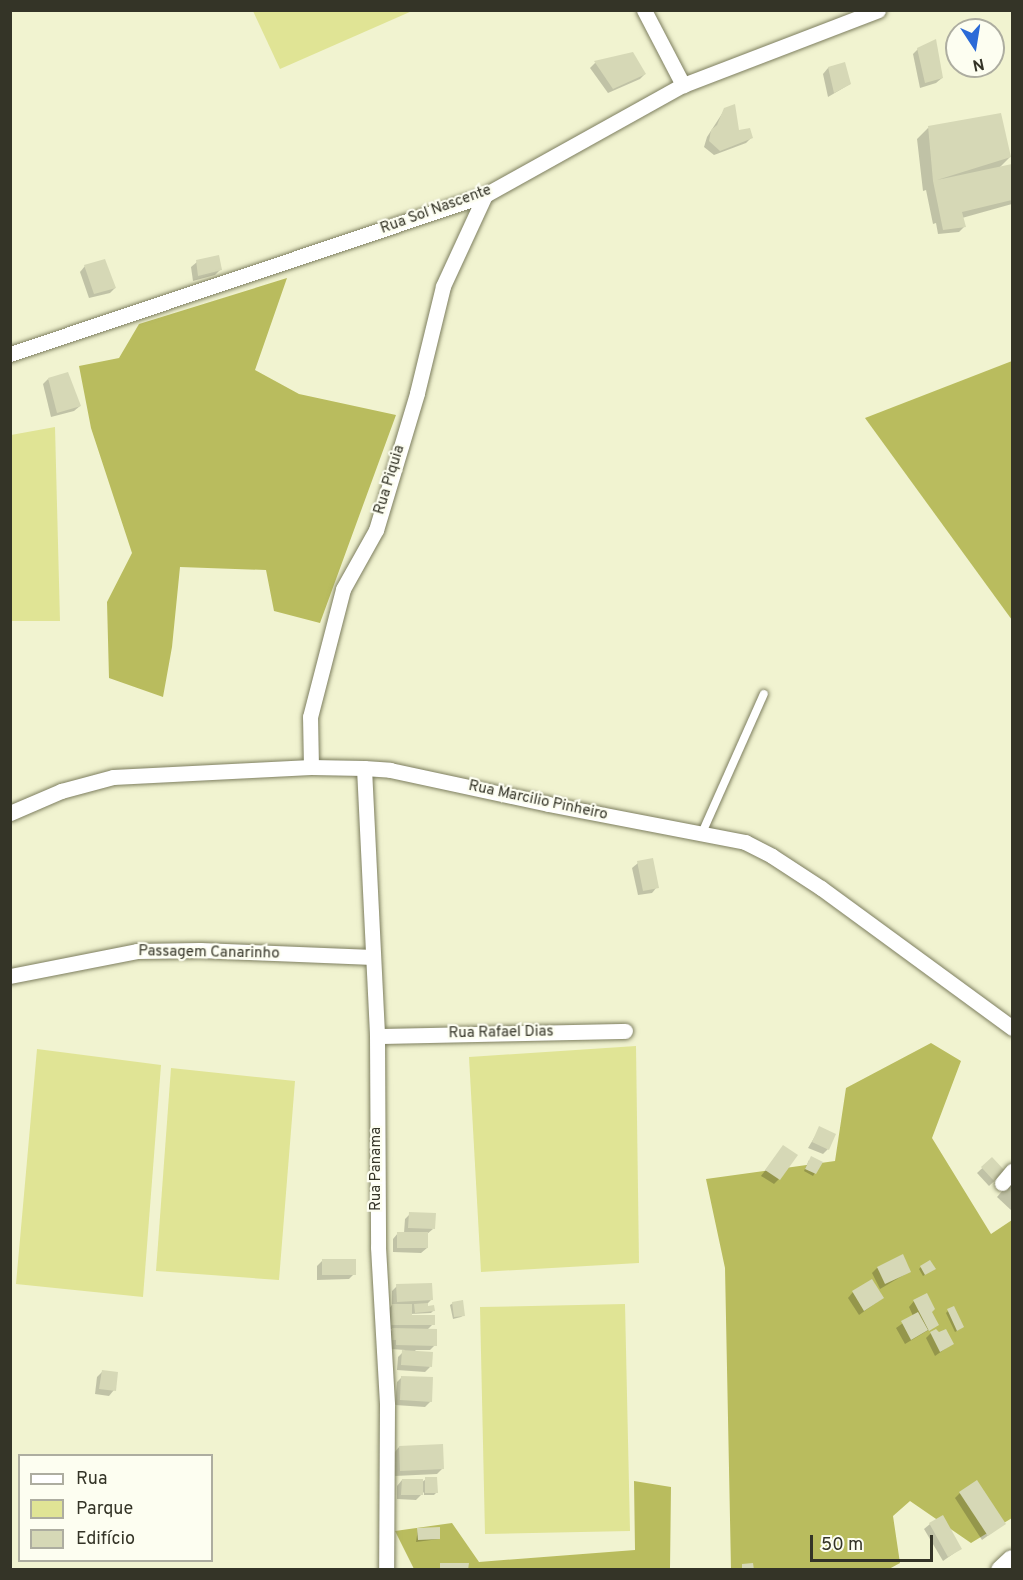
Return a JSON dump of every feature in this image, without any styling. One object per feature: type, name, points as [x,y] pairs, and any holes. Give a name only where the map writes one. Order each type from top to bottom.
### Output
[{"type":"street","points":[[644,10],[683,85]]},
{"type":"street","name":"Rua Sol Nascente","points":[[10,354],[485,195],[683,85],[878,10]]},
{"type":"street","name":"Rua Piquia","points":[[311,767],[310,717],[343,589],[376,530],[417,393],[443,286],[485,195]]},
{"type":"street","name":"Rua Marcilio Pinheiro","points":[[10,813],[61,790],[113,777],[311,767],[364,768],[390,770],[548,804],[745,842],[772,856],[1012,1028]]},
{"type":"street","name":"Rua Panama","points":[[364,768],[377,1035],[378,1248],[387,1406],[386,1569]]},
{"type":"street","name":"Passagem Canarinho","points":[[10,976],[137,951],[200,950],[373,957]]},
{"type":"street","name":"Rua Rafael Dias","points":[[377,1035],[625,1031]]},
{"type":"street","points":[[1000,1569],[1012,1559]]},
{"type":"lane","points":[[702,833],[764,694]]},
{"type":"green space","points":[[253,11],[412,11],[280,69]]},
{"type":"green space","points":[[55,427],[60,621],[11,621],[11,435]]},
{"type":"green space","points":[[636,1046],[639,1263],[481,1272],[469,1057]]},
{"type":"green space","points":[[37,1049],[161,1065],[143,1297],[16,1284]]},
{"type":"green space","points":[[171,1068],[295,1081],[279,1280],[156,1271]]},
{"type":"green space","points":[[625,1304],[630,1531],[485,1534],[480,1307]]},
{"type":"shaded area","points":[[287,278],[255,370],[299,394],[396,415],[320,623],[274,611],[266,570],[180,567],[172,647],[163,697],[109,678],[107,602],[132,553],[91,428],[79,366],[119,358],[139,324]]},
{"type":"shaded area","points":[[1012,361],[1012,620],[865,418]]},
{"type":"shaded area","points":[[931,1043],[961,1061],[932,1138],[991,1234],[1012,1220],[1012,1518],[971,1543],[910,1501],[893,1516],[900,1563],[889,1569],[731,1569],[725,1268],[706,1179],[835,1161],[846,1088]]},
{"type":"shaded area","points":[[634,1481],[671,1487],[670,1569],[414,1569],[395,1531],[452,1523],[479,1562],[635,1550]]},
{"type":"building","points":[[936,39],[943,78],[925,83],[917,48]]},
{"type":"building","points":[[633,52],[646,74],[613,89],[594,61]]},
{"type":"building","points":[[845,62],[851,84],[834,93],[828,67]]},
{"type":"building","points":[[735,104],[739,130],[750,128],[753,138],[720,151],[709,141],[711,130],[717,125],[724,108]]},
{"type":"building","points":[[1001,113],[1011,157],[937,180],[1012,164],[1012,200],[962,212],[966,227],[943,230],[933,181],[928,126]]},
{"type":"building","points":[[219,255],[222,270],[198,276],[196,260]]},
{"type":"building","points":[[105,259],[116,288],[94,294],[84,265]]},
{"type":"building","points":[[68,372],[81,406],[57,413],[48,378]]},
{"type":"building","points":[[653,858],[659,888],[643,891],[637,861]]},
{"type":"building","points":[[819,1126],[836,1134],[829,1150],[812,1142]]},
{"type":"building","points":[[783,1145],[798,1155],[780,1180],[765,1170]]},
{"type":"building","points":[[811,1156],[823,1162],[816,1174],[805,1169]]},
{"type":"building","points":[[992,1157],[1006,1172],[995,1182],[981,1167]]},
{"type":"building","points":[[409,1212],[436,1213],[435,1229],[408,1228]]},
{"type":"building","points":[[397,1232],[428,1232],[428,1248],[397,1248]]},
{"type":"building","points":[[903,1254],[911,1272],[885,1284],[877,1267]]},
{"type":"building","points":[[322,1259],[356,1259],[356,1275],[322,1275]]},
{"type":"building","points":[[930,1260],[936,1269],[925,1275],[920,1266]]},
{"type":"building","points":[[872,1279],[884,1298],[864,1311],[852,1291]]},
{"type":"building","points":[[432,1283],[433,1300],[397,1302],[396,1284]]},
{"type":"building","points":[[927,1293],[935,1309],[932,1312],[939,1325],[929,1331],[913,1300]]},
{"type":"building","points":[[463,1300],[465,1316],[454,1317],[452,1302]]},
{"type":"building","points":[[428,1303],[428,1306],[434,1305],[435,1311],[415,1313],[414,1304]]},
{"type":"building","points":[[392,1304],[412,1304],[412,1315],[435,1315],[435,1325],[391,1325]]},
{"type":"building","points":[[954,1306],[964,1327],[957,1331],[947,1309]]},
{"type":"building","points":[[918,1312],[928,1330],[911,1340],[901,1321]]},
{"type":"building","points":[[392,1328],[437,1329],[437,1346],[396,1345],[396,1340],[392,1340]]},
{"type":"building","points":[[936,1329],[939,1332],[946,1329],[954,1344],[940,1352],[930,1332]]},
{"type":"building","points":[[402,1350],[433,1352],[432,1367],[401,1365]]},
{"type":"building","points":[[102,1370],[118,1372],[116,1391],[99,1389]]},
{"type":"building","points":[[401,1376],[433,1377],[432,1402],[400,1400]]},
{"type":"building","points":[[443,1444],[444,1469],[400,1471],[399,1446]]},
{"type":"building","points":[[425,1477],[437,1477],[438,1493],[425,1493]]},
{"type":"building","points":[[402,1479],[423,1479],[423,1495],[401,1495]]},
{"type":"building","points":[[977,1480],[1006,1524],[988,1536],[959,1492]]},
{"type":"building","points":[[943,1515],[962,1549],[948,1557],[929,1523]]},
{"type":"building","points":[[440,1527],[440,1539],[418,1540],[417,1528]]},
{"type":"building","points":[[440,1563],[469,1563],[468,1570],[440,1570]]},
{"type":"building","points":[[753,1563],[754,1570],[742,1570],[742,1564]]}]
